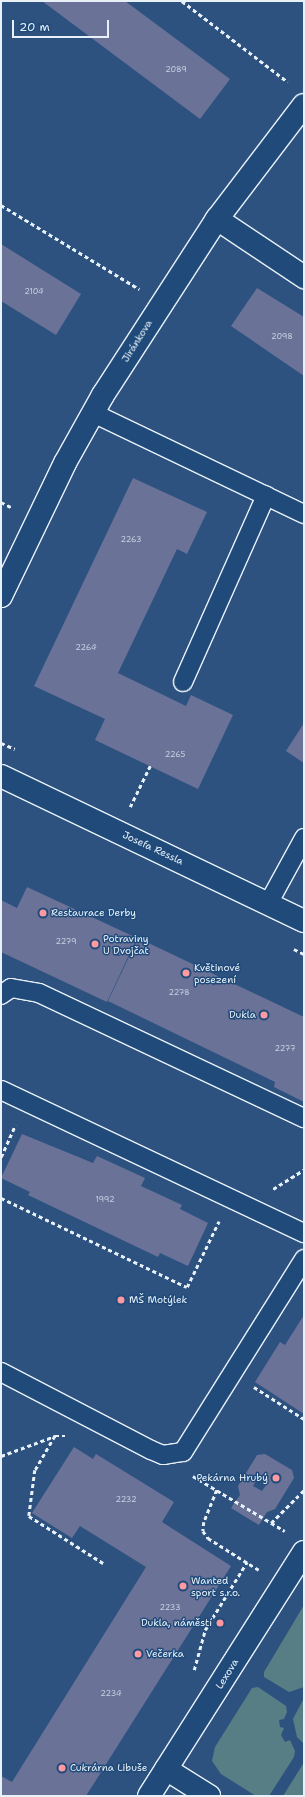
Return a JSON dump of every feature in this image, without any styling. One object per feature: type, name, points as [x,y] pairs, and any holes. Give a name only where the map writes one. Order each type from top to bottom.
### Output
[{"type":"street","name":"Jiránkova","points":[[1,596],[93,413],[161,302],[217,219],[304,105]]},
{"type":"street","points":[[217,219],[304,277]]},
{"type":"street","name":"Josefa Ressla","points":[[1,776],[269,902],[304,921]]},
{"type":"street","name":"Lexova","points":[[149,1796],[304,1552]]},
{"type":"street","points":[[166,1769],[209,1796]]},
{"type":"lane","points":[[93,413],[304,514]]},
{"type":"lane","points":[[183,682],[266,496]]},
{"type":"lane","points":[[269,902],[304,838]]},
{"type":"lane","points":[[1,994],[11,988],[38,993],[304,1118]]},
{"type":"lane","points":[[1,1090],[304,1233]]},
{"type":"lane","points":[[1,1372],[150,1450],[172,1455],[183,1452],[190,1445],[304,1259]]},
{"type":"path","points":[[182,1],[292,85]]},
{"type":"path","points":[[1,205],[161,302]]},
{"type":"path","points":[[118,831],[150,766]]},
{"type":"path","points":[[1,1157],[16,1123]]},
{"type":"path","points":[[247,1206],[304,1170]]},
{"type":"path","points":[[1,1198],[187,1287],[220,1219]]},
{"type":"path","points":[[234,1374],[304,1419]]},
{"type":"path","points":[[1,1456],[55,1436],[35,1470],[29,1516],[103,1563]]},
{"type":"path","points":[[172,1455],[192,1475],[271,1523],[293,1534]]},
{"type":"path","points":[[217,1490],[204,1522],[203,1531],[208,1538],[283,1585]]},
{"type":"path","points":[[271,1523],[304,1490]]},
{"type":"path","points":[[193,1672],[205,1630],[246,1562]]},
{"type":"green space","points":[[304,1605],[304,1687],[289,1692],[264,1677],[264,1672]]},
{"type":"green space","points":[[258,1687],[286,1706],[287,1712],[284,1719],[279,1720],[280,1727],[284,1728],[281,1735],[285,1742],[290,1740],[295,1751],[294,1757],[269,1796],[256,1796],[221,1774],[212,1761],[215,1747],[252,1688]]},
{"type":"green space","points":[[304,1698],[304,1744],[297,1737],[293,1719]]},
{"type":"green space","points":[[303,1764],[304,1796],[283,1796]]},
{"type":"building","points":[[42,1],[125,1],[230,79],[200,119]]},
{"type":"building","points":[[1,244],[81,294],[56,335],[1,301]]},
{"type":"building","points":[[257,288],[304,317],[304,376],[231,326]]},
{"type":"building","points":[[133,478],[207,512],[187,554],[177,549],[118,673],[186,706],[191,695],[233,715],[198,789],[95,740],[105,719],[34,686]]},
{"type":"building","points":[[304,723],[304,763],[286,751]]},
{"type":"building","points":[[27,887],[137,938],[107,1002],[1,952],[1,900],[17,908]]},
{"type":"building","points":[[138,938],[304,1017],[304,1102],[274,1087],[275,1082],[108,1001]]},
{"type":"building","points":[[22,1134],[93,1163],[97,1156],[145,1178],[141,1186],[182,1205],[180,1209],[208,1223],[188,1266],[160,1253],[158,1257],[28,1195],[30,1192],[1,1178]]},
{"type":"building","points":[[304,1315],[304,1414],[255,1382],[280,1342],[285,1345]]},
{"type":"building","points":[[74,1447],[93,1459],[96,1454],[174,1502],[162,1522],[231,1566],[86,1796],[1,1796],[1,1776],[12,1782],[146,1567],[80,1526],[72,1538],[32,1513]]},
{"type":"building","points":[[265,1454],[292,1470],[294,1478],[275,1509],[267,1512],[259,1525],[231,1508],[240,1495],[238,1486],[257,1455]],"holes":[[[259,1476],[268,1482],[262,1491],[253,1486]]]},
{"type":"place","name":"Restaurace Derby","points":[[43,913]]},
{"type":"place","name":"Potraviny U Dvojčat","points":[[95,944]]},
{"type":"place","name":"Květinové posezení","points":[[186,973]]},
{"type":"place","name":"Dukla","points":[[264,1015]]},
{"type":"place","name":"MŠ Motýlek","points":[[121,1300]]},
{"type":"place","name":"Pekárna Hrubý","points":[[276,1478]]},
{"type":"place","name":"Wanted sport s.r.o.","points":[[183,1586]]},
{"type":"place","name":"Dukla, náměstí","points":[[220,1623]]},
{"type":"place","name":"Večerka","points":[[138,1654]]},
{"type":"place","name":"Cukrárna Libuše","points":[[62,1768]]}]
